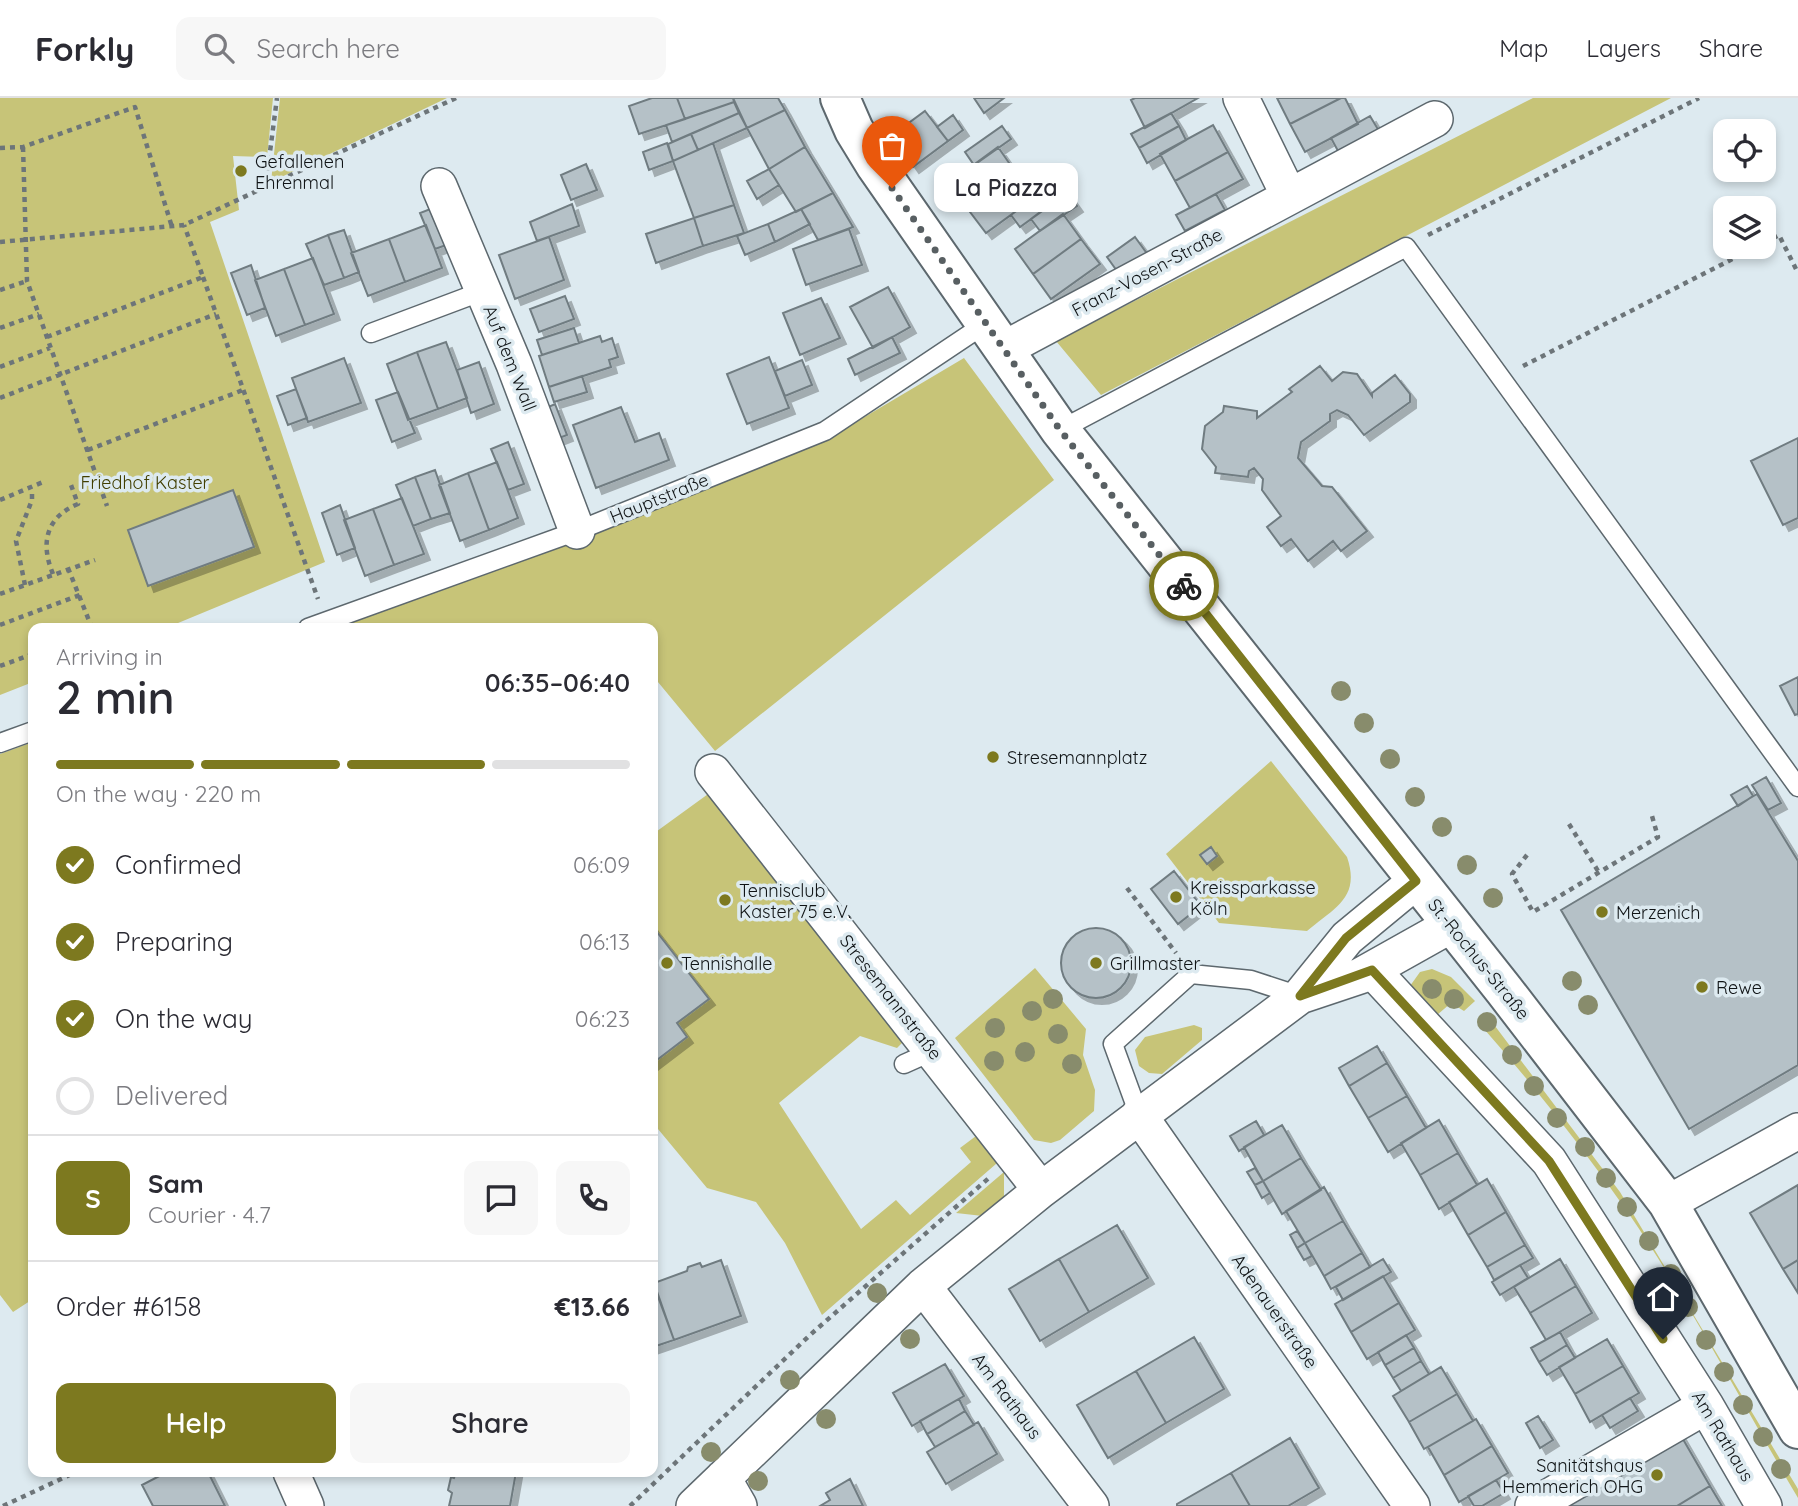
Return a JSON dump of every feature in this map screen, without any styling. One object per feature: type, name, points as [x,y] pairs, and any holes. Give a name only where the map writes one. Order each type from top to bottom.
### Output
[{"type":"street","name":"St.-Rochus-Straße","points":[[840,98],[876,166],[1060,430],[1668,1203],[1798,1429]]},
{"type":"street","points":[[1241,98],[1289,196]]},
{"type":"street","name":"Franz-Vosen-Straße","points":[[996,335],[1289,196],[1435,119]]},
{"type":"street","name":"Auf dem Wall","points":[[439,186],[577,531]]},
{"type":"street","name":"Stresemannstraße","points":[[713,772],[919,1057],[968,1115],[1015,1156],[1041,1190]]},
{"type":"street","points":[[694,1506],[731,1492],[923,1286],[1041,1190],[1300,996],[1346,938],[1416,881]]},
{"type":"street","points":[[1300,996],[1372,970],[1451,925]]},
{"type":"street","name":"Am Rathaus","points":[[1372,970],[1549,1161],[1706,1406],[1764,1506]]},
{"type":"street","name":"Adenauerstraße","points":[[1139,1115],[1412,1506]]},
{"type":"street","points":[[1668,1203],[1798,1132]]},
{"type":"street","name":"Am Rathaus","points":[[923,1286],[1091,1506]]},
{"type":"street","points":[[1533,1506],[1706,1406]]},
{"type":"street","points":[[293,1477],[306,1506]]},
{"type":"lane","points":[[1060,430],[1406,247],[1798,787]]},
{"type":"lane","points":[[371,332],[483,291]]},
{"type":"lane","name":"Hauptstraße","points":[[323,623],[577,531],[825,431],[996,335]]},
{"type":"lane","points":[[0,743],[28,733]]},
{"type":"lane","points":[[1139,1115],[1112,1044],[1191,974],[1251,980],[1300,996]]},
{"type":"path","points":[[265,190],[277,98]]},
{"type":"path","points":[[0,242],[26,242],[184,225],[265,190],[456,98]]},
{"type":"path","points":[[1406,247],[1699,98]]},
{"type":"path","points":[[0,148],[23,147],[135,107],[172,227]]},
{"type":"path","points":[[23,147],[27,281],[107,506]]},
{"type":"path","points":[[184,225],[326,622]]},
{"type":"path","points":[[1776,237],[1779,235],[1798,273]]},
{"type":"path","points":[[1501,377],[1732,259]]},
{"type":"path","points":[[47,337],[203,277]]},
{"type":"path","points":[[0,290],[27,281]]},
{"type":"path","points":[[0,328],[39,314]]},
{"type":"path","points":[[0,398],[216,314]]},
{"type":"path","points":[[0,367],[50,348]]},
{"type":"path","points":[[88,450],[243,390]]},
{"type":"path","points":[[0,500],[32,489],[43,482]]},
{"type":"path","points":[[53,574],[47,558],[46,536],[59,514],[78,504],[71,485]]},
{"type":"path","points":[[25,584],[16,541],[32,500],[32,489]]},
{"type":"path","points":[[0,594],[95,560]]},
{"type":"path","points":[[68,568],[90,623]]},
{"type":"path","points":[[0,625],[80,595]]},
{"type":"path","points":[[0,666],[28,656]]},
{"type":"path","points":[[1527,855],[1512,874],[1533,912],[1658,837],[1652,816]]},
{"type":"path","points":[[1569,824],[1599,871]]},
{"type":"path","points":[[1127,888],[1191,974]]},
{"type":"path","points":[[631,1506],[810,1335],[1015,1156]]},
{"type":"path","points":[[3,1506],[65,1477]]},
{"type":"green space","name":"Friedhof Kaster","points":[[0,98],[273,98],[267,157],[233,156],[239,210],[210,222],[325,562],[178,623],[28,623],[28,684],[0,695]]},
{"type":"green space","points":[[280,98],[447,98],[271,182]]},
{"type":"green space","points":[[1533,98],[1671,98],[1101,395],[1056,341]]},
{"type":"green space","points":[[964,358],[1054,480],[715,751],[658,682],[658,623],[345,623],[824,441]]},
{"type":"green space","points":[[28,744],[28,1302],[13,1312],[0,1295],[0,754]]},
{"type":"green space","points":[[1271,761],[1347,857],[1350,871],[1348,892],[1342,901],[1307,931],[1219,923],[1166,854]]},
{"type":"green space","points":[[715,789],[905,1040],[897,1048],[860,1036],[779,1103],[861,1229],[896,1200],[910,1215],[971,1162],[960,1148],[980,1133],[1004,1157],[822,1315],[785,1243],[756,1202],[707,1188],[658,1129],[658,830]]},
{"type":"green space","points":[[1035,968],[1086,1029],[1083,1055],[1095,1090],[1094,1111],[1060,1140],[1051,1143],[1034,1140],[955,1038]]},
{"type":"green space","points":[[1432,969],[1451,977],[1475,1001],[1464,1011],[1451,1003],[1437,1015],[1410,986],[1420,972]]},
{"type":"green space","points":[[1486,1014],[1620,1192],[1798,1489],[1798,1498],[1652,1248],[1575,1140],[1478,1022]]},
{"type":"green space","points":[[1194,1025],[1202,1028],[1202,1040],[1162,1074],[1149,1073],[1139,1066],[1135,1050],[1145,1037]]},
{"type":"green space","points":[[1004,1172],[1004,1197],[992,1217],[956,1213]]},
{"type":"building","points":[[652,98],[677,98],[685,119],[639,134],[629,106]]},
{"type":"building","points":[[677,98],[733,98],[734,102],[685,119]]},
{"type":"building","points":[[733,98],[778,98],[785,110],[747,128]]},
{"type":"building","points":[[974,98],[1004,98],[984,113]]},
{"type":"building","points":[[1198,98],[1145,128],[1131,100]]},
{"type":"building","points":[[1277,98],[1341,98],[1290,124]]},
{"type":"building","points":[[1345,98],[1358,124],[1305,152],[1290,124]]},
{"type":"building","points":[[734,102],[739,113],[672,142],[666,125]]},
{"type":"building","points":[[785,110],[805,147],[769,169],[747,128]]},
{"type":"building","points":[[925,111],[948,141],[913,167],[891,136]]},
{"type":"building","points":[[739,113],[747,128],[698,150],[691,134]]},
{"type":"building","points":[[1171,113],[1179,126],[1139,148],[1131,134]]},
{"type":"building","points":[[953,115],[963,130],[948,141],[937,127]]},
{"type":"building","points":[[1370,116],[1379,131],[1338,151],[1331,138]]},
{"type":"building","points":[[1213,125],[1228,152],[1175,181],[1160,154]]},
{"type":"building","points":[[1002,126],[1011,139],[974,165],[965,152]]},
{"type":"building","points":[[1179,126],[1186,140],[1147,163],[1139,148]]},
{"type":"building","points":[[691,134],[698,150],[673,161],[668,144]]},
{"type":"building","points":[[667,143],[673,161],[649,170],[643,152]]},
{"type":"building","points":[[713,143],[734,205],[694,218],[673,161]]},
{"type":"building","points":[[805,147],[833,193],[796,212],[769,169]]},
{"type":"building","points":[[998,147],[1016,173],[967,208],[949,183]]},
{"type":"building","points":[[1228,152],[1243,179],[1190,208],[1175,181]]},
{"type":"building","points":[[586,164],[597,190],[571,200],[561,175]]},
{"type":"building","points":[[769,169],[779,185],[757,199],[747,181]]},
{"type":"building","points":[[1016,173],[1034,198],[986,233],[967,208]]},
{"type":"building","points":[[1046,187],[1056,201],[1020,227],[1011,215]]},
{"type":"building","points":[[1067,192],[1077,206],[1040,231],[1031,219]]},
{"type":"building","points":[[833,193],[853,227],[818,240],[801,209]]},
{"type":"building","points":[[1216,194],[1225,210],[1185,231],[1176,215]]},
{"type":"building","points":[[572,204],[579,226],[537,241],[530,222]]},
{"type":"building","points":[[734,205],[744,233],[703,246],[694,218]]},
{"type":"building","points":[[438,206],[452,243],[435,249],[420,213]]},
{"type":"building","points":[[801,209],[810,224],[775,242],[768,224]]},
{"type":"building","points":[[1063,214],[1081,239],[1033,274],[1015,249]]},
{"type":"building","points":[[694,218],[703,246],[656,263],[646,234]]},
{"type":"building","points":[[768,224],[775,242],[745,255],[737,236]]},
{"type":"building","points":[[426,225],[442,268],[405,282],[389,239]]},
{"type":"building","points":[[849,229],[862,265],[806,285],[793,249]]},
{"type":"building","points":[[344,230],[359,272],[344,278],[328,235]]},
{"type":"building","points":[[328,235],[344,278],[324,285],[306,244]]},
{"type":"building","points":[[549,237],[564,280],[515,299],[499,255]]},
{"type":"building","points":[[1135,237],[1148,255],[1117,271],[1107,257]]},
{"type":"building","points":[[389,239],[405,282],[368,296],[351,253]]},
{"type":"building","points":[[1081,239],[1100,264],[1051,299],[1033,274]]},
{"type":"building","points":[[313,258],[334,314],[305,325],[284,269]]},
{"type":"building","points":[[251,265],[265,308],[247,315],[231,273]]},
{"type":"building","points":[[284,269],[305,325],[276,336],[255,280]]},
{"type":"building","points":[[888,287],[910,327],[873,348],[850,307]]},
{"type":"building","points":[[565,296],[574,319],[539,332],[530,309]]},
{"type":"building","points":[[821,298],[840,338],[800,355],[783,313]]},
{"type":"building","points":[[574,328],[579,343],[542,355],[537,340]]},
{"type":"building","points":[[600,336],[602,342],[612,338],[618,357],[609,360],[611,367],[549,387],[539,356]]},
{"type":"building","points":[[892,337],[900,353],[855,375],[848,359]]},
{"type":"building","points":[[446,342],[467,398],[438,409],[417,352]]},
{"type":"building","points":[[417,352],[438,409],[408,420],[387,364]]},
{"type":"building","points":[[769,357],[789,408],[747,424],[727,374]]},
{"type":"building","points":[[344,358],[361,403],[308,422],[292,378]]},
{"type":"building","points":[[802,360],[812,385],[785,396],[775,371]]},
{"type":"building","points":[[479,362],[494,404],[471,413],[457,370]]},
{"type":"building","points":[[1320,366],[1332,381],[1343,372],[1357,374],[1372,396],[1372,393],[1395,375],[1410,394],[1410,402],[1364,435],[1348,415],[1337,410],[1330,414],[1330,421],[1301,442],[1298,458],[1322,486],[1332,487],[1367,531],[1341,551],[1333,541],[1308,561],[1291,539],[1281,546],[1267,527],[1281,516],[1262,490],[1263,479],[1254,468],[1249,471],[1248,477],[1215,473],[1216,467],[1202,449],[1205,426],[1223,412],[1224,406],[1257,411],[1257,418],[1292,392],[1289,389]]},
{"type":"building","points":[[582,376],[587,392],[554,402],[549,387]]},
{"type":"building","points":[[296,389],[307,418],[288,425],[277,396]]},
{"type":"building","points":[[398,392],[415,433],[392,442],[376,400]]},
{"type":"building","points":[[555,404],[567,435],[549,442],[537,412]]},
{"type":"building","points":[[621,407],[635,442],[659,433],[669,460],[596,488],[573,425]]},
{"type":"building","points":[[1798,438],[1798,518],[1783,525],[1751,461]]},
{"type":"building","points":[[508,442],[524,484],[508,490],[491,449]]},
{"type":"building","points":[[497,462],[518,518],[489,530],[468,473]]},
{"type":"building","points":[[435,470],[450,513],[431,519],[415,477]]},
{"type":"building","points":[[468,473],[489,530],[460,541],[439,485]]},
{"type":"building","points":[[415,477],[431,519],[413,526],[396,485]]},
{"type":"building","points":[[233,490],[254,547],[148,586],[128,530]]},
{"type":"building","points":[[402,498],[424,554],[394,565],[373,509]]},
{"type":"building","points":[[340,505],[355,548],[337,555],[322,513]]},
{"type":"building","points":[[373,509],[394,565],[365,576],[344,520]]},
{"type":"building","points":[[1798,677],[1798,714],[1795,715],[1780,686]]},
{"type":"building","points":[[1766,777],[1781,803],[1768,810],[1752,785]]},
{"type":"building","points":[[1747,786],[1753,796],[1738,806],[1731,795]]},
{"type":"building","name":"Rewe","points":[[1757,794],[1798,861],[1798,1065],[1689,1129],[1561,910]]},
{"type":"building","points":[[1211,847],[1217,856],[1207,864],[1200,855]]},
{"type":"building","name":"Kreissparkasse Köln","points":[[1174,871],[1201,906],[1178,924],[1151,889]]},
{"type":"building","name":"Grillmaster","points":[[1096,928],[1115,934],[1125,944],[1131,963],[1125,982],[1115,992],[1096,998],[1077,992],[1067,982],[1061,963],[1067,944],[1077,934]]},
{"type":"building","name":"Tennishalle","points":[[658,933],[709,999],[677,1023],[687,1037],[658,1059]]},
{"type":"building","points":[[1377,1046],[1387,1063],[1349,1086],[1339,1068]]},
{"type":"building","points":[[1387,1063],[1407,1096],[1368,1118],[1349,1086]]},
{"type":"building","points":[[1407,1096],[1426,1128],[1388,1152],[1368,1118]]},
{"type":"building","points":[[1439,1120],[1458,1153],[1420,1175],[1401,1143]]},
{"type":"building","points":[[1256,1121],[1264,1135],[1239,1151],[1230,1136]]},
{"type":"building","points":[[1282,1125],[1301,1158],[1263,1181],[1244,1147]]},
{"type":"building","points":[[1458,1153],[1477,1185],[1439,1209],[1420,1175]]},
{"type":"building","points":[[1301,1158],[1321,1190],[1282,1214],[1263,1181]]},
{"type":"building","points":[[1255,1168],[1263,1181],[1255,1185],[1247,1172]]},
{"type":"building","points":[[1487,1179],[1506,1212],[1468,1235],[1449,1202]]},
{"type":"building","points":[[1263,1181],[1270,1193],[1262,1198],[1255,1185]]},
{"type":"building","points":[[1798,1185],[1798,1260],[1783,1269],[1750,1213]]},
{"type":"building","points":[[1324,1187],[1343,1221],[1305,1243],[1286,1211]]},
{"type":"building","points":[[1506,1212],[1525,1245],[1487,1267],[1468,1235]]},
{"type":"building","points":[[1343,1221],[1362,1253],[1324,1276],[1305,1243]]},
{"type":"building","points":[[1117,1225],[1148,1278],[1089,1312],[1059,1259]]},
{"type":"building","points":[[1297,1231],[1305,1243],[1297,1248],[1290,1235]]},
{"type":"building","points":[[1305,1243],[1312,1256],[1304,1260],[1297,1248]]},
{"type":"building","points":[[1525,1245],[1533,1258],[1494,1280],[1487,1267]]},
{"type":"building","points":[[1362,1253],[1370,1267],[1331,1289],[1324,1276]]},
{"type":"building","points":[[1059,1259],[1089,1312],[1040,1341],[1009,1289]]},
{"type":"building","points":[[1383,1259],[1391,1272],[1343,1300],[1336,1287]]},
{"type":"building","points":[[1560,1259],[1576,1286],[1530,1313],[1514,1287]]},
{"type":"building","points":[[721,1260],[741,1316],[674,1340],[658,1294],[658,1282],[700,1263],[702,1267]]},
{"type":"building","points":[[1798,1260],[1798,1293],[1783,1269]]},
{"type":"building","points":[[1520,1265],[1528,1278],[1500,1295],[1492,1282]]},
{"type":"building","points":[[1383,1276],[1399,1303],[1351,1332],[1335,1304]]},
{"type":"building","points":[[1576,1286],[1592,1313],[1546,1340],[1530,1313]]},
{"type":"building","points":[[658,1297],[674,1340],[658,1345]]},
{"type":"building","points":[[1399,1303],[1415,1330],[1367,1359],[1351,1332]]},
{"type":"building","points":[[1560,1332],[1567,1345],[1539,1362],[1531,1348]]},
{"type":"building","points":[[1406,1335],[1414,1348],[1385,1365],[1378,1352]]},
{"type":"building","points":[[1194,1337],[1224,1389],[1166,1423],[1136,1371]]},
{"type":"building","points":[[1607,1339],[1623,1366],[1575,1394],[1559,1367]]},
{"type":"building","points":[[1567,1345],[1575,1358],[1547,1375],[1539,1362]]},
{"type":"building","points":[[1414,1348],[1421,1361],[1393,1378],[1385,1365]]},
{"type":"building","points":[[1421,1361],[1429,1374],[1401,1391],[1393,1378]]},
{"type":"building","points":[[945,1364],[964,1396],[912,1426],[893,1393]]},
{"type":"building","points":[[1623,1366],[1639,1393],[1590,1422],[1575,1394]]},
{"type":"building","points":[[1441,1367],[1457,1394],[1409,1422],[1393,1396]]},
{"type":"building","points":[[1136,1371],[1166,1423],[1108,1458],[1077,1405]]},
{"type":"building","points":[[1457,1394],[1473,1421],[1424,1449],[1409,1422]]},
{"type":"building","points":[[1630,1398],[1638,1411],[1610,1428],[1602,1415]]},
{"type":"building","points":[[959,1399],[965,1411],[927,1434],[920,1421]]},
{"type":"building","points":[[965,1411],[974,1425],[935,1447],[927,1434]]},
{"type":"building","points":[[1538,1416],[1553,1440],[1540,1448],[1526,1423]]},
{"type":"building","points":[[1476,1419],[1492,1446],[1444,1475],[1428,1447]]},
{"type":"building","points":[[978,1422],[997,1454],[946,1484],[927,1452]]},
{"type":"building","name":"Sanitätshaus Hemmerich OHG","points":[[1680,1434],[1710,1486],[1677,1506],[1558,1506]]},
{"type":"building","points":[[1290,1438],[1319,1488],[1288,1506],[1250,1506],[1231,1473]]},
{"type":"building","points":[[1492,1446],[1508,1473],[1459,1502],[1444,1475]]},
{"type":"building","points":[[1231,1473],[1250,1506],[1177,1506],[1177,1504]]},
{"type":"building","points":[[157,1477],[210,1477],[225,1506],[153,1506],[142,1485]]},
{"type":"building","points":[[451,1477],[515,1477],[510,1506],[449,1506],[452,1493],[448,1490]]},
{"type":"building","points":[[850,1479],[863,1506],[820,1506],[830,1500],[826,1493]]},
{"type":"building","points":[[1496,1480],[1504,1493],[1482,1506],[1474,1506],[1468,1496]]},
{"type":"building","points":[[1710,1486],[1722,1506],[1677,1506]]},
{"type":"way so far","points":[[892,188],[988,322],[1017,370],[1060,430],[1184,586]]},
{"type":"place","name":"Gefallenen Ehrenmal","points":[[241,171]]},
{"type":"place","name":"La Piazza","points":[[892,188]]},
{"type":"place","name":"Stresemannplatz","points":[[993,757]]},
{"type":"place","name":"Kreissparkasse Köln","points":[[1176,897]]},
{"type":"place","name":"Tennisclub Kaster 75 e.V.","points":[[725,900]]},
{"type":"place","name":"Merzenich","points":[[1602,912]]},
{"type":"place","name":"Tennishalle","points":[[667,963]]},
{"type":"place","name":"Grillmaster","points":[[1096,963]]},
{"type":"place","name":"Rewe","points":[[1702,987]]},
{"type":"place","name":"Sanitätshaus Hemmerich OHG","points":[[1657,1475]]},
{"type":"route","points":[[1184,586],[1416,881],[1346,938],[1300,996],[1372,970],[1549,1161],[1663,1339]]}]
